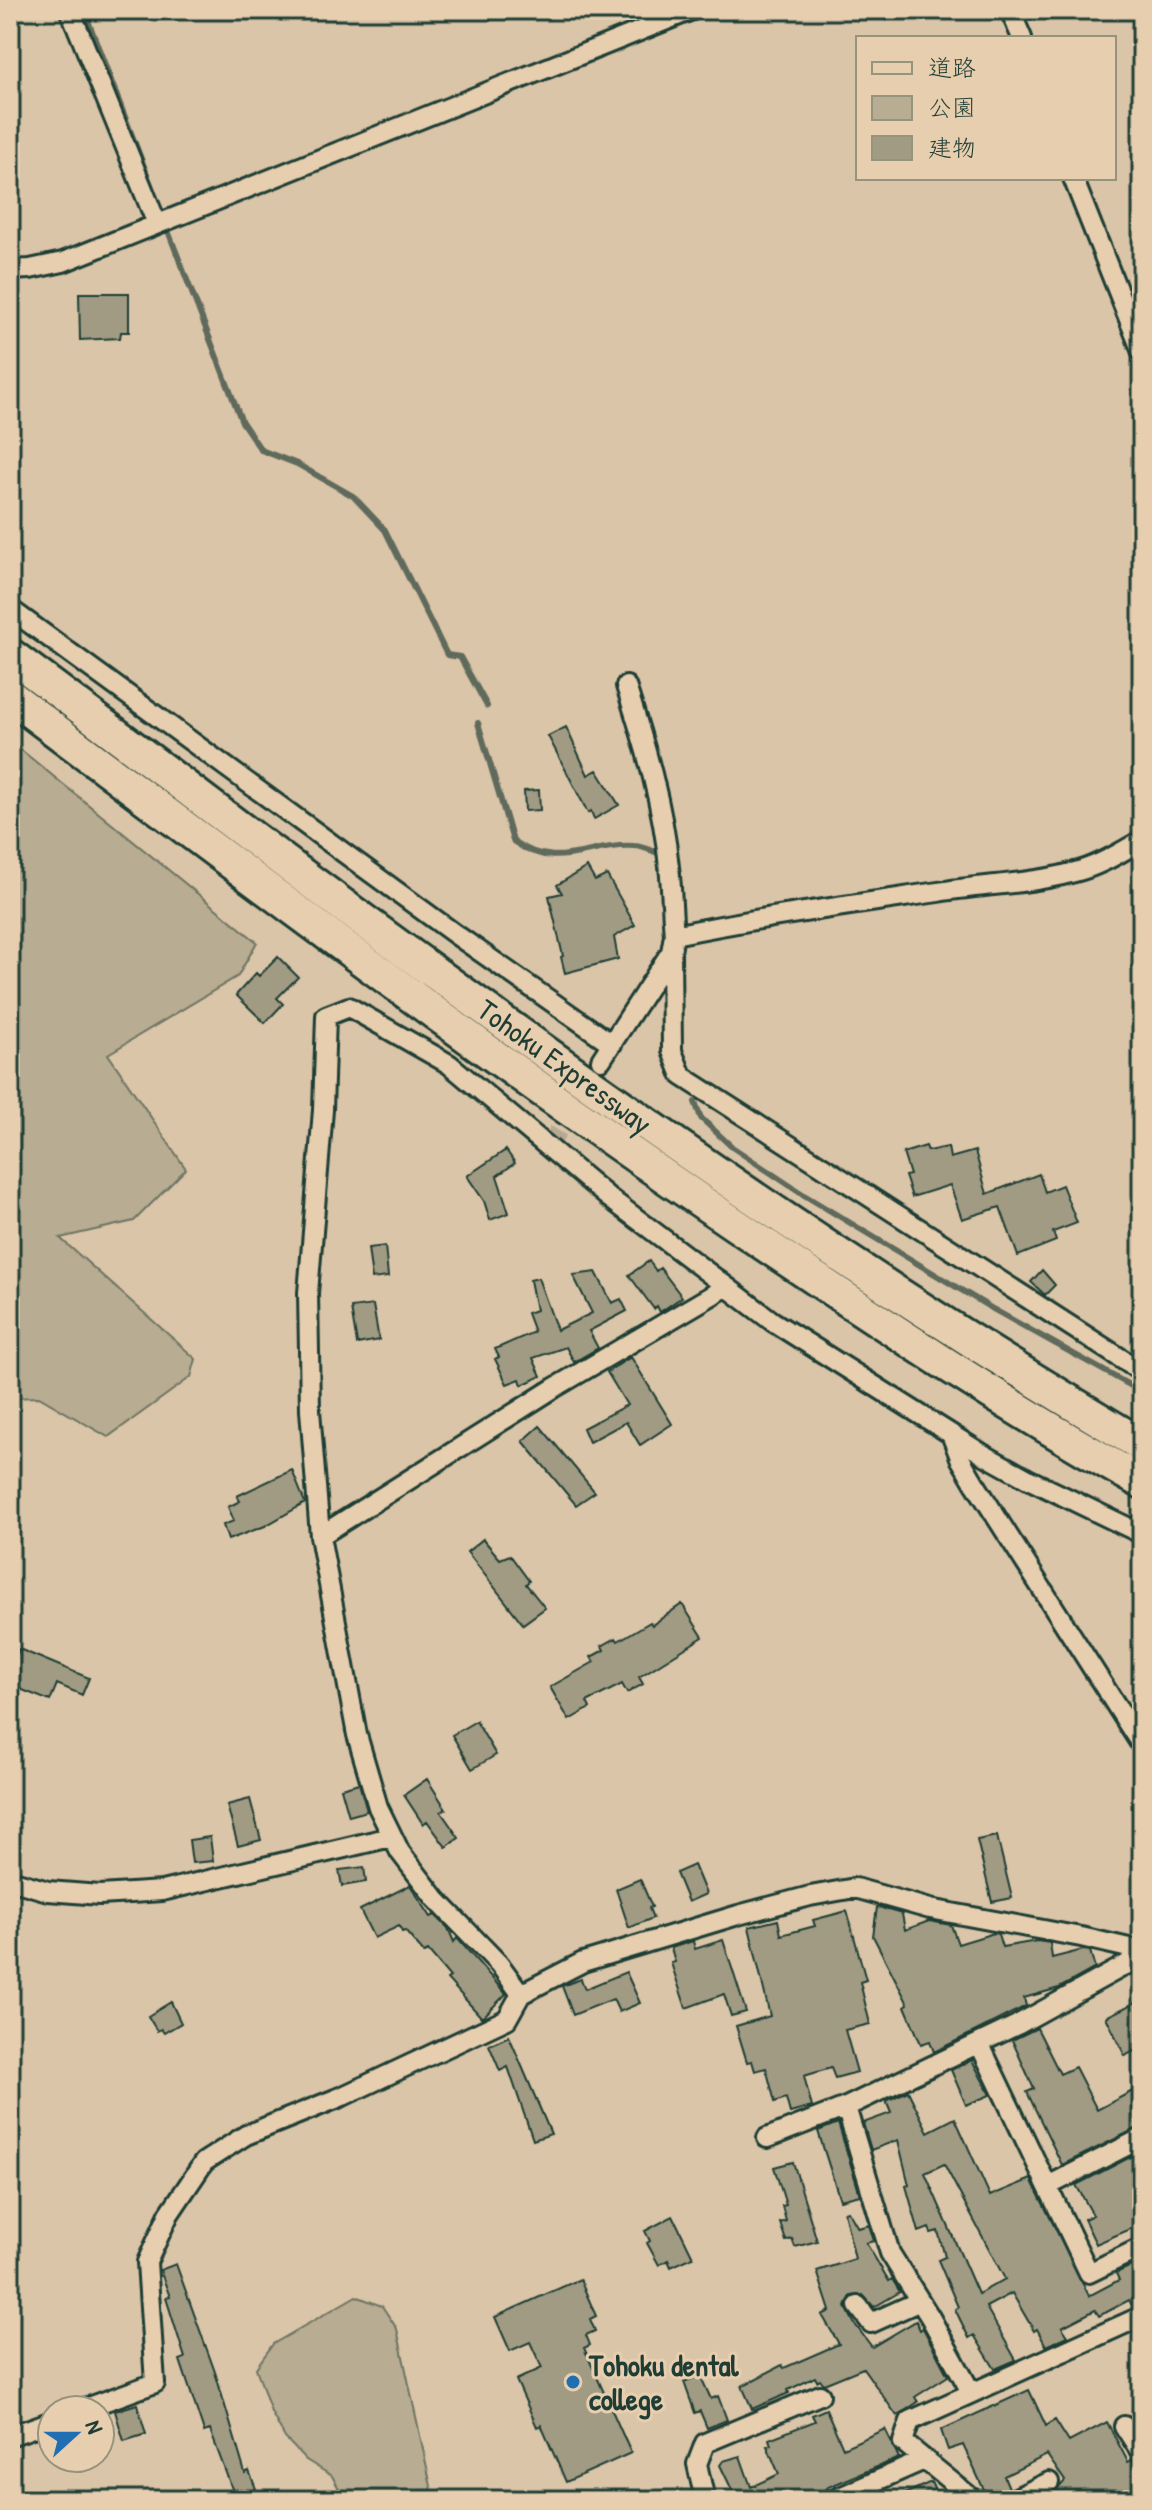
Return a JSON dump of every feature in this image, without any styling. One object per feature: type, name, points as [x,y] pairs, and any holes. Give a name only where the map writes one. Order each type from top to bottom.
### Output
[{"type":"highway","name":"Tohoku Expressway","points":[[10,655],[437,975],[676,1146],[875,1279],[1142,1445]]},
{"type":"highway","name":"Tohoku Expressway","points":[[10,696],[401,988],[657,1172],[858,1307],[1142,1482]]},
{"type":"street","points":[[70,10],[158,224]]},
{"type":"street","points":[[10,270],[63,262],[692,10]]},
{"type":"street","points":[[1010,10],[1021,36]]},
{"type":"street","points":[[1074,180],[1142,352]]},
{"type":"street","points":[[10,609],[455,934],[612,1044]]},
{"type":"street","points":[[626,686],[650,763],[670,868],[678,939],[672,1051],[682,1076],[1142,1372]]},
{"type":"street","points":[[601,1060],[678,939],[757,918],[1035,881],[1104,862],[1142,840]]},
{"type":"street","points":[[521,1994],[499,1964],[436,1899],[391,1837],[378,1807],[357,1735],[320,1536],[310,1410],[308,1293],[323,1110],[326,1016],[349,1007],[449,1064],[608,1197],[726,1287],[829,1359],[1028,1479],[1142,1534]]},
{"type":"street","points":[[320,1536],[554,1388],[726,1287]]},
{"type":"street","points":[[951,1434],[974,1482],[1142,1746]]},
{"type":"street","points":[[10,1880],[48,1891],[100,1895],[162,1891],[391,1837]]},
{"type":"street","points":[[116,2397],[155,2383],[147,2262],[169,2214],[204,2162],[246,2135],[343,2096],[507,2019],[521,1994],[583,1962],[738,1915],[855,1888],[930,1909],[1081,1937],[1142,1954]]},
{"type":"street","points":[[767,2138],[846,2107],[1017,2025],[1142,1954]]},
{"type":"street","points":[[979,2043],[1089,2273],[1142,2247]]},
{"type":"street","points":[[846,2107],[890,2253],[971,2392]]},
{"type":"street","points":[[1048,2186],[1142,2138]]},
{"type":"street","points":[[858,2306],[871,2323],[920,2301]]},
{"type":"street","points":[[974,2500],[903,2442],[910,2421],[1142,2316]]},
{"type":"street","points":[[705,2500],[697,2464],[705,2443],[820,2395]]},
{"type":"street","points":[[1124,2426],[1142,2454]]},
{"type":"street","points":[[10,2436],[36,2427]]},
{"type":"street","points":[[833,2500],[924,2460]]},
{"type":"street","points":[[1012,2500],[1049,2482]]},
{"type":"green space","points":[[10,741],[257,942],[238,976],[108,1054],[186,1169],[134,1221],[60,1238],[196,1359],[191,1377],[108,1437],[39,1397],[10,1398]]},
{"type":"green space","points":[[356,2296],[382,2306],[397,2329],[434,2500],[345,2500],[332,2476],[306,2460],[285,2438],[271,2412],[256,2368],[273,2344]]},
{"type":"building","points":[[79,293],[129,293],[129,332],[121,332],[120,338],[80,340]]},
{"type":"building","points":[[566,727],[588,775],[597,770],[619,805],[594,819],[548,736]]},
{"type":"building","points":[[539,790],[540,810],[525,811],[524,791]]},
{"type":"building","points":[[587,867],[595,881],[607,875],[635,925],[614,937],[618,959],[565,973],[549,896],[562,893],[557,885]]},
{"type":"building","points":[[278,957],[298,977],[277,998],[283,1004],[265,1023],[236,995],[256,973],[259,976]]},
{"type":"building","points":[[926,1146],[928,1151],[948,1147],[950,1158],[975,1151],[987,1194],[1039,1174],[1045,1192],[1062,1185],[1077,1223],[1053,1232],[1056,1241],[1018,1256],[1000,1207],[962,1219],[950,1185],[912,1197],[905,1176],[910,1175],[903,1153]]},
{"type":"building","points":[[506,1150],[515,1163],[497,1176],[509,1213],[490,1220],[484,1201],[467,1176]]},
{"type":"building","points":[[385,1246],[388,1277],[372,1279],[368,1248]]},
{"type":"building","points":[[649,1261],[656,1271],[660,1268],[682,1297],[660,1312],[657,1306],[654,1309],[629,1275]]},
{"type":"building","points":[[1042,1270],[1055,1285],[1045,1295],[1031,1282]]},
{"type":"building","points":[[596,1272],[612,1303],[621,1299],[627,1311],[589,1331],[598,1348],[574,1362],[566,1347],[533,1358],[541,1376],[522,1385],[520,1379],[507,1384],[495,1359],[499,1357],[495,1349],[534,1332],[527,1313],[536,1310],[530,1280],[538,1278],[557,1330],[592,1313],[573,1275]]},
{"type":"building","points":[[373,1305],[379,1340],[357,1344],[351,1308]]},
{"type":"building","points":[[631,1357],[672,1424],[640,1445],[626,1422],[589,1442],[583,1428],[627,1405],[607,1372]]},
{"type":"building","points":[[540,1426],[595,1492],[576,1505],[523,1441]]},
{"type":"building","points":[[292,1470],[305,1503],[265,1526],[228,1540],[223,1525],[234,1521],[228,1507],[240,1501],[237,1496]]},
{"type":"building","points":[[483,1539],[500,1559],[510,1555],[529,1581],[526,1584],[545,1608],[523,1624],[467,1552]]},
{"type":"building","points":[[682,1604],[703,1637],[639,1677],[643,1684],[627,1693],[622,1684],[587,1702],[590,1708],[569,1720],[550,1687],[594,1662],[591,1657],[604,1650],[602,1646],[616,1638],[618,1641],[650,1622],[652,1625]]},
{"type":"building","points":[[19,1649],[89,1678],[82,1695],[57,1684],[50,1701],[10,1685],[10,1671]]},
{"type":"building","points":[[476,1721],[496,1755],[472,1769],[452,1735]]},
{"type":"building","points":[[427,1779],[446,1809],[441,1812],[459,1838],[446,1847],[427,1821],[423,1824],[404,1795]]},
{"type":"building","points":[[359,1783],[367,1811],[349,1816],[341,1788]]},
{"type":"building","points":[[250,1799],[261,1840],[238,1846],[227,1805]]},
{"type":"building","points":[[997,1836],[1012,1898],[992,1902],[977,1840]]},
{"type":"building","points":[[210,1837],[213,1861],[192,1863],[189,1840]]},
{"type":"building","points":[[694,1865],[706,1894],[688,1902],[676,1873]]},
{"type":"building","points":[[364,1867],[366,1882],[342,1886],[339,1870]]},
{"type":"building","points":[[640,1879],[652,1907],[649,1908],[653,1918],[629,1928],[616,1889]]},
{"type":"building","points":[[410,1885],[431,1917],[435,1915],[448,1928],[454,1942],[457,1938],[506,1994],[482,2018],[447,1979],[450,1977],[428,1951],[424,1953],[399,1926],[374,1938],[360,1910]]},
{"type":"building","points":[[877,1907],[902,1914],[905,1930],[929,1921],[951,1925],[958,1944],[994,1933],[998,1934],[1002,1947],[1037,1941],[1050,1943],[1052,1958],[1090,1951],[1095,1968],[1059,1988],[1024,1998],[1026,2006],[934,2052],[930,2041],[921,2044],[905,2006],[908,2004],[873,1936]]},
{"type":"building","points":[[847,1911],[866,1980],[860,1982],[870,2024],[845,2030],[857,2072],[835,2078],[831,2068],[804,2076],[812,2107],[790,2113],[786,2098],[775,2102],[766,2068],[755,2071],[752,2061],[747,2062],[736,2026],[770,2016],[749,1927],[778,1920],[781,1935],[815,1926],[813,1920]]},
{"type":"building","points":[[723,1940],[746,2012],[731,2016],[724,1994],[686,2008],[671,1963],[675,1962],[671,1948],[693,1941],[695,1949]]},
{"type":"building","points":[[626,1972],[640,2003],[619,2012],[613,1999],[573,2015],[562,1986],[581,1979],[585,1989]]},
{"type":"building","points":[[1142,1999],[1142,2047],[1125,2056],[1106,2017]]},
{"type":"building","points":[[171,2002],[181,2023],[164,2033],[161,2029],[157,2031],[148,2016]]},
{"type":"building","points":[[1037,2028],[1060,2074],[1075,2067],[1097,2110],[1142,2086],[1142,2126],[1062,2165],[1027,2092],[1034,2089],[1012,2040]]},
{"type":"building","points":[[509,2036],[551,2134],[533,2140],[508,2067],[500,2071],[489,2045]]},
{"type":"building","points":[[972,2060],[990,2095],[966,2105],[951,2070]]},
{"type":"building","points":[[908,2091],[928,2132],[955,2118],[990,2196],[1031,2179],[1089,2296],[1119,2280],[1116,2273],[1131,2266],[1142,2287],[1142,2304],[1133,2307],[1129,2300],[1099,2316],[1095,2310],[1062,2327],[1068,2336],[1046,2346],[1012,2293],[986,2307],[1016,2360],[995,2369],[974,2335],[969,2338],[955,2309],[958,2307],[938,2260],[945,2257],[938,2231],[931,2233],[929,2228],[919,2232],[906,2186],[909,2185],[898,2140],[871,2150],[863,2123],[891,2113],[886,2101]],"holes":[[[944,2164],[1005,2279],[978,2294],[925,2173]]]},
{"type":"building","points":[[838,2123],[860,2195],[840,2200],[818,2131]]},
{"type":"building","points":[[1142,2151],[1142,2224],[1096,2244],[1084,2219],[1093,2215],[1076,2185]]},
{"type":"building","points":[[793,2162],[817,2241],[795,2247],[792,2239],[786,2241],[780,2223],[786,2221],[782,2206],[786,2205],[774,2167]]},
{"type":"building","points":[[848,2211],[858,2228],[869,2225],[874,2241],[866,2243],[889,2281],[892,2279],[900,2292],[874,2307],[863,2295],[851,2296],[846,2307],[854,2323],[872,2347],[916,2321],[920,2330],[923,2328],[948,2376],[915,2397],[918,2402],[897,2416],[863,2368],[824,2384],[815,2377],[788,2390],[789,2393],[752,2409],[742,2386],[782,2365],[784,2368],[839,2344],[822,2315],[830,2311],[817,2271],[855,2259],[844,2212]]},
{"type":"building","points":[[673,2216],[693,2257],[671,2267],[668,2260],[659,2265],[647,2243],[650,2241],[645,2231]]},
{"type":"building","points":[[176,2264],[215,2372],[245,2473],[249,2471],[256,2489],[235,2497],[210,2430],[204,2432],[180,2360],[185,2358],[160,2270]]},
{"type":"building","points":[[580,2279],[596,2316],[590,2319],[595,2331],[586,2335],[590,2345],[584,2348],[631,2453],[566,2482],[541,2425],[537,2427],[516,2380],[542,2368],[530,2342],[510,2351],[495,2317]]},
{"type":"building","points":[[700,2375],[711,2399],[718,2396],[727,2420],[707,2428],[700,2411],[695,2413],[684,2382]]},
{"type":"building","points":[[1029,2390],[1046,2426],[1055,2420],[1069,2442],[1107,2422],[1128,2462],[1132,2460],[1142,2472],[1142,2500],[1039,2500],[1055,2492],[1065,2481],[1047,2455],[1004,2476],[1009,2488],[1000,2500],[992,2500],[988,2491],[985,2492],[963,2445],[948,2450],[941,2430]]},
{"type":"building","points":[[137,2404],[146,2434],[124,2441],[116,2411]]},
{"type":"building","points":[[826,2409],[843,2448],[885,2429],[899,2458],[828,2487],[822,2495],[811,2500],[807,2492],[789,2500],[722,2500],[734,2494],[720,2465],[723,2461],[740,2456],[751,2487],[779,2474],[767,2446],[771,2445],[769,2439],[815,2421],[812,2415]]},
{"type":"building","points":[[931,2482],[939,2500],[891,2500]]},
{"type":"waterway","points":[[84,10],[153,190]]},
{"type":"waterway","points":[[165,223],[242,422],[261,450],[297,464],[353,496],[385,530],[447,655],[460,657],[487,706]]},
{"type":"waterway","points":[[478,723],[513,841],[544,855],[559,856],[618,846],[645,848],[664,855]]},
{"type":"waterway","points":[[695,1102],[701,1118],[732,1147],[804,1195],[991,1308],[1142,1392]]},
{"type":"tunnel","points":[[549,1146],[575,1104]]},
{"type":"place","name":"Tohoku dental college","points":[[573,2382]]}]
